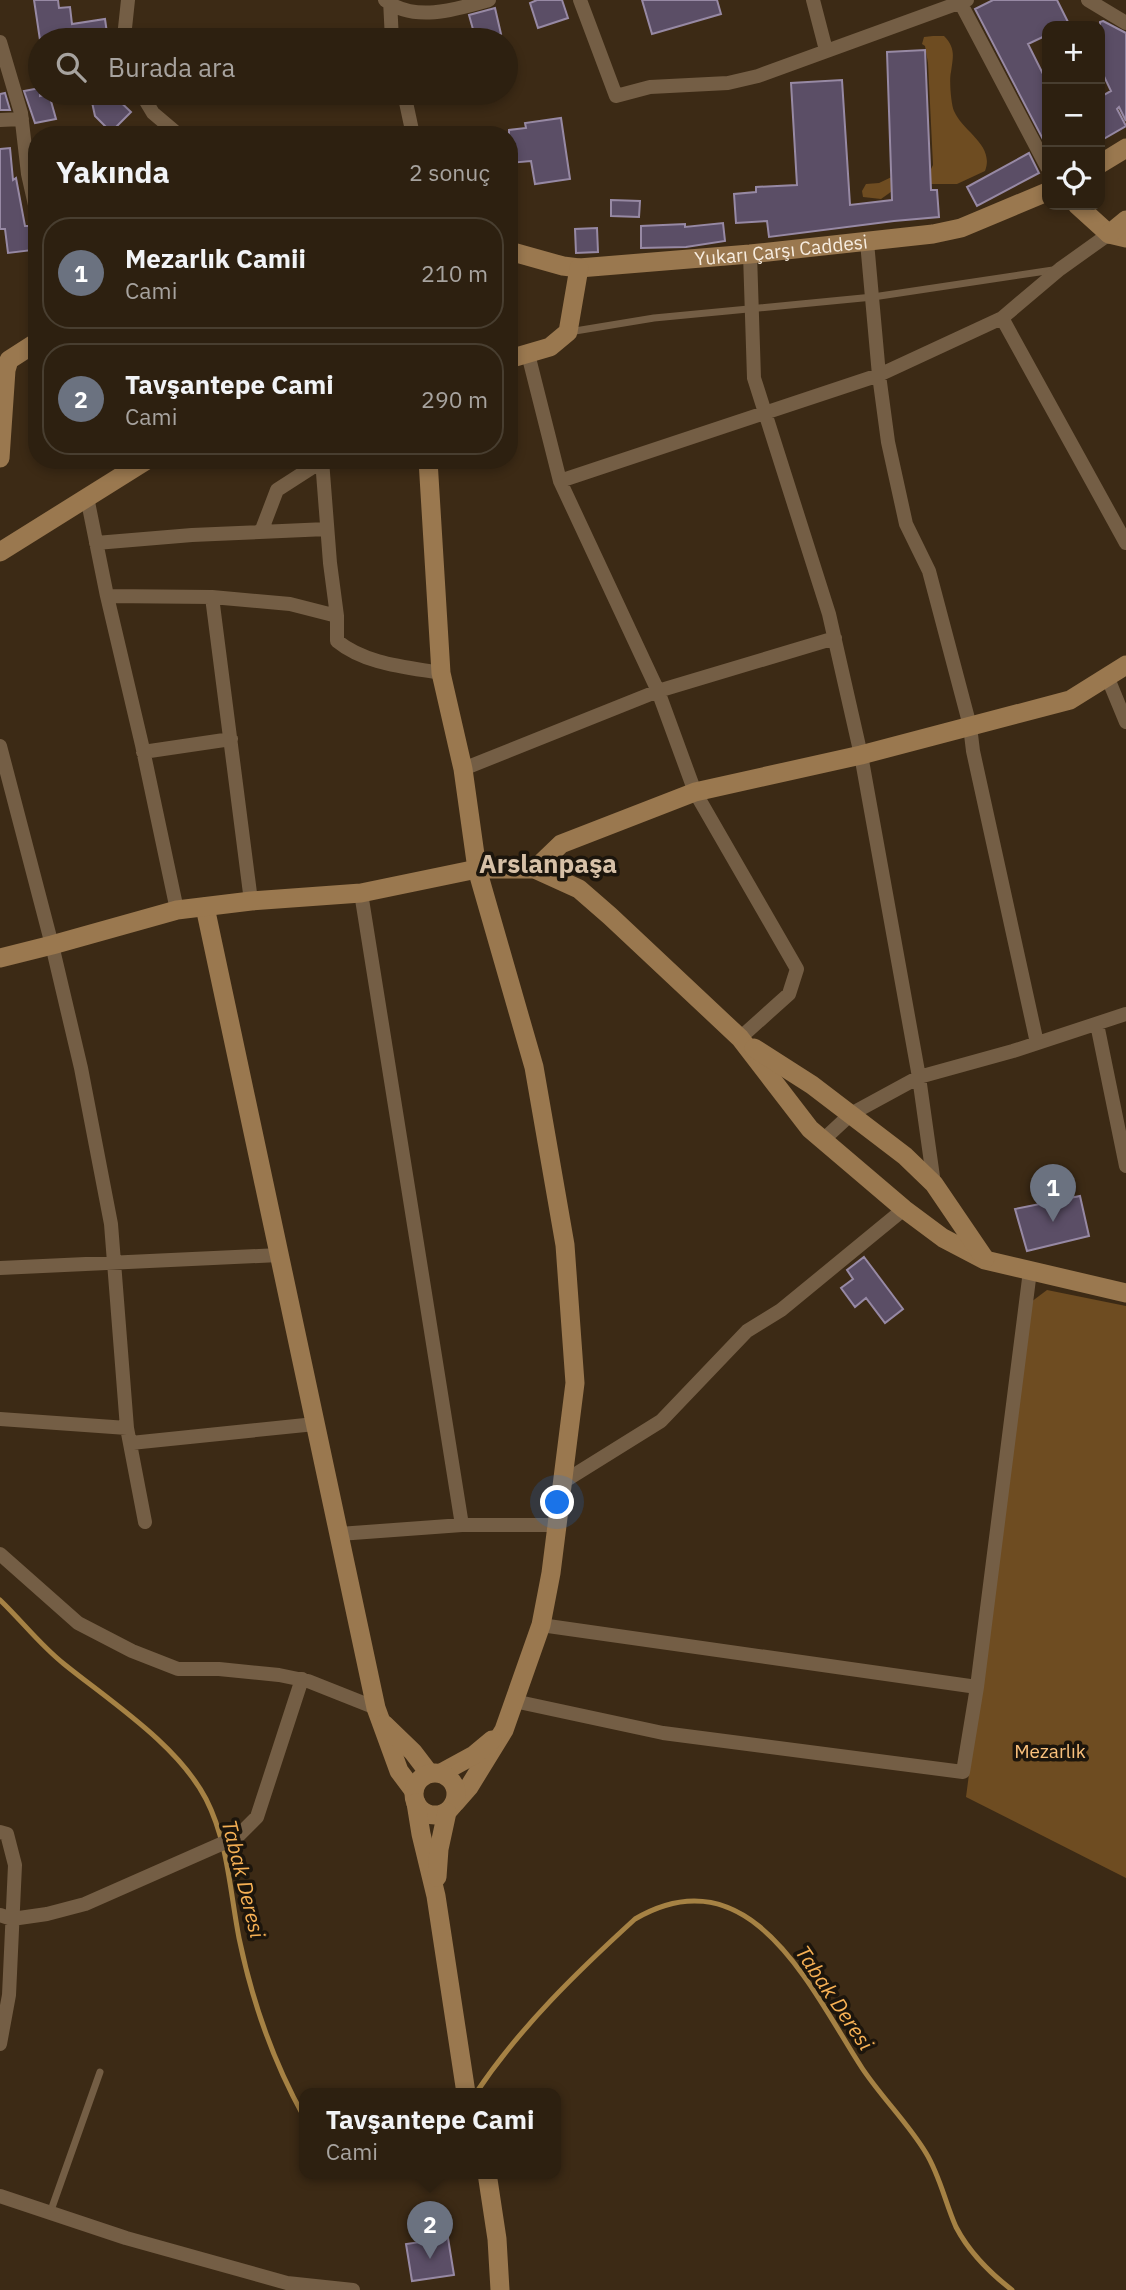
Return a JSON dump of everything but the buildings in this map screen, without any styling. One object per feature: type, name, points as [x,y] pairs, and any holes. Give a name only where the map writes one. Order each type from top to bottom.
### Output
[{"type":"street","points":[[125,28],[128,0]]},
{"type":"street","points":[[391,28],[388,1],[410,10],[433,12],[489,0]]},
{"type":"street","points":[[580,0],[616,96],[650,88],[728,83],[758,76],[962,1],[1042,157]]},
{"type":"street","points":[[813,0],[826,50]]},
{"type":"street","points":[[1088,0],[1126,23]]},
{"type":"street","points":[[0,42],[28,132]]},
{"type":"street","points":[[148,105],[168,126]]},
{"type":"street","points":[[407,105],[411,126]]},
{"type":"street","points":[[0,120],[22,119]]},
{"type":"street","points":[[1105,160],[1126,148]]},
{"type":"street","name":"Yukarı Çarşı Caddesi","points":[[518,254],[579,268],[867,242],[961,228],[1042,194]]},
{"type":"street","points":[[1083,210],[1117,236]]},
{"type":"street","points":[[560,481],[879,375],[1002,318],[1060,269],[1117,236],[1126,220]]},
{"type":"street","points":[[867,242],[888,442],[906,524],[929,571],[970,726],[973,751],[1037,1043]]},
{"type":"street","points":[[750,254],[754,378],[835,638],[861,755],[919,1077],[934,1184]]},
{"type":"street","points":[[579,268],[568,332],[550,346],[519,357],[560,481],[658,691],[695,792],[797,969],[789,994],[740,1038]]},
{"type":"street","points":[[1002,318],[1126,543]]},
{"type":"street","points":[[0,458],[6,370],[4,359],[28,347]]},
{"type":"street","points":[[0,552],[132,469]]},
{"type":"street","points":[[261,532],[277,489],[308,469]]},
{"type":"street","points":[[323,469],[337,641],[350,651],[396,665],[441,673]]},
{"type":"street","points":[[205,908],[379,1715],[399,1771],[424,1812],[436,1816],[451,1807],[469,1787],[504,1730],[541,1625],[551,1573],[575,1383],[565,1245],[534,1067],[477,869],[463,769],[441,673],[429,469]]},
{"type":"street","points":[[87,497],[177,910]]},
{"type":"street","points":[[96,543],[327,528]]},
{"type":"street","points":[[107,596],[212,597],[290,604],[337,616]]},
{"type":"street","points":[[212,597],[251,901]]},
{"type":"street","points":[[463,769],[658,691],[835,638]]},
{"type":"street","points":[[535,869],[562,844],[695,792],[861,755],[1070,700],[1126,665]]},
{"type":"street","points":[[1107,676],[1126,722]]},
{"type":"street","points":[[143,752],[231,739]]},
{"type":"street","points":[[0,746],[84,1081],[111,1224],[129,1436],[145,1522]]},
{"type":"street","points":[[0,958],[177,910],[251,901],[361,893],[477,869],[535,869],[579,889],[610,915],[740,1038],[810,1129],[904,1209],[943,1238],[985,1260],[1126,1293]]},
{"type":"street","points":[[361,893],[461,1525]]},
{"type":"street","points":[[822,1140],[851,1114],[919,1077],[1126,1014]]},
{"type":"street","points":[[1097,1024],[1126,1166]]},
{"type":"street","points":[[740,1038],[851,1114],[905,1156],[934,1184],[985,1260]]},
{"type":"street","points":[[563,1482],[661,1421],[747,1331],[781,1310],[904,1209]]},
{"type":"street","points":[[0,1268],[279,1255]]},
{"type":"street","points":[[514,1701],[663,1733],[963,1772],[977,1687],[1030,1271]]},
{"type":"street","points":[[0,1419],[129,1436],[315,1424]]},
{"type":"street","points":[[339,1534],[461,1525],[557,1525]]},
{"type":"street","points":[[0,1554],[78,1623],[132,1651],[178,1669],[219,1669],[302,1679],[379,1715],[435,1773],[452,1780],[457,1791],[439,1849],[436,1896]]},
{"type":"street","points":[[541,1625],[977,1687]]},
{"type":"street","points":[[6,1917],[47,1914],[85,1904],[237,1837],[257,1816],[302,1679]]},
{"type":"street","points":[[465,2088],[436,1896],[415,1797],[419,1780],[474,1755],[504,1730]]},
{"type":"street","points":[[0,1832],[7,1834],[15,1865],[6,1917],[9,1995],[0,2044]]},
{"type":"street","points":[[487,2179],[498,2239],[500,2290]]},
{"type":"street","points":[[0,2196],[126,2238],[287,2283],[353,2290]]},
{"type":"lane","points":[[568,332],[654,318],[873,297],[1060,269]]},
{"type":"lane","points":[[50,2214],[100,2072]]},
{"type":"green space","points":[[944,36],[950,45],[953,53],[950,80],[953,108],[958,119],[982,146],[987,162],[985,171],[957,184],[926,184],[895,189],[881,199],[863,197],[862,191],[866,184],[879,183],[898,174],[925,175],[933,165],[928,63],[925,46],[922,44],[924,37]]},
{"type":"green space","name":"Mezarlık","points":[[1047,1290],[1126,1306],[1126,1878],[966,1797],[1031,1302]]},
{"type":"waterway","name":"Tabak Deresi","points":[[0,1600],[55,1657],[122,1709],[179,1760],[206,1799],[224,1850],[250,1985],[273,2052],[299,2107]]},
{"type":"waterway","name":"Tabak Deresi","points":[[480,2088],[511,2045],[550,2001],[635,1919],[676,1903],[712,1903],[745,1916],[773,1939],[799,1969],[862,2068],[926,2153],[961,2236],[981,2262],[1012,2290]]},
{"type":"place","name":"Mezarlık Camii","points":[[1053,1222]]},
{"type":"place","name":"Tavşantepe Cami","points":[[430,2259]]},
{"type":"district","name":"Arslanpaşa","points":[[548,864]]}]
